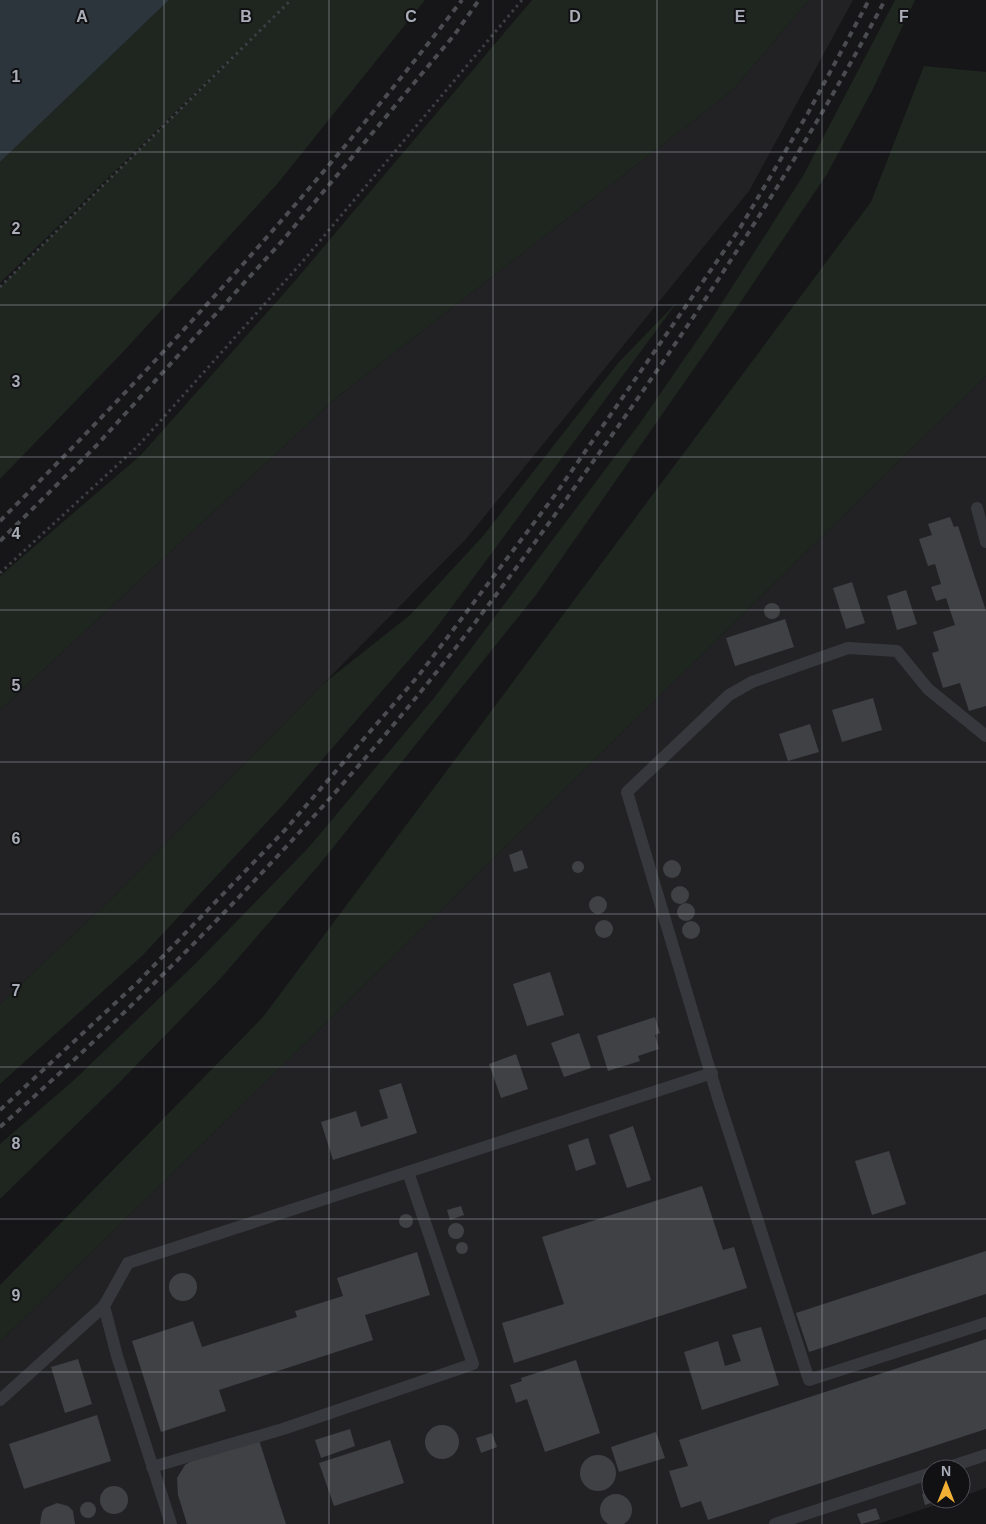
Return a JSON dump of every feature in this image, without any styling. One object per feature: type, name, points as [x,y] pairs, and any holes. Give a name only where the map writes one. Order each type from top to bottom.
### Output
[{"type":"lane","points":[[976,508],[986,542]]},
{"type":"lane","points":[[986,736],[928,689],[897,650],[848,648],[752,682],[730,695],[627,792],[719,1101],[809,1380],[986,1323]]},
{"type":"lane","points":[[0,1400],[104,1306],[128,1263],[712,1073]]},
{"type":"lane","points":[[152,1467],[283,1429],[473,1364],[408,1172]]},
{"type":"lane","points":[[104,1306],[117,1356],[171,1524]]},
{"type":"lane","points":[[971,1460],[986,1455]]},
{"type":"lane","points":[[775,1524],[921,1476]]},
{"type":"path","points":[[0,287],[291,0]]},
{"type":"path","points":[[0,574],[138,446],[303,261],[522,0]]},
{"type":"shaded area","points":[[0,0],[169,0],[0,162]]},
{"type":"shaded area","points":[[169,0],[425,0],[278,183],[123,352],[0,479],[0,287],[266,24],[0,283],[0,162]]},
{"type":"shaded area","points":[[532,0],[809,0],[733,90],[336,398],[0,710],[0,576],[141,455],[294,282]]},
{"type":"shaded area","points":[[809,0],[853,0],[749,191],[466,539],[109,901],[0,1004],[0,710],[336,398],[733,90]]},
{"type":"shaded area","points":[[895,0],[915,0],[872,91],[827,174],[742,300],[536,595],[319,865],[220,979],[118,1084],[0,1199],[0,1144],[74,1080],[196,963],[309,847],[434,698],[640,423],[709,323],[803,176]]},
{"type":"shaded area","points":[[924,66],[986,72],[986,376],[0,1342],[0,1285],[263,1017],[871,202]]},
{"type":"shaded area","points":[[678,301],[434,631],[282,806],[142,956],[0,1084],[0,1004],[109,901],[323,684],[410,615],[483,536],[618,363]]},
{"type":"shaded area","points":[[986,376],[986,1488],[971,1493],[971,1459],[921,1459],[921,1509],[924,1509],[878,1524],[0,1524],[0,1342]]},
{"type":"building","points":[[950,517],[954,527],[958,526],[986,611],[986,706],[969,711],[960,683],[943,688],[932,653],[939,651],[933,632],[955,625],[946,598],[936,601],[931,587],[941,584],[935,564],[928,566],[919,539],[932,535],[928,524]]},
{"type":"building","points":[[852,582],[865,623],[846,629],[833,588]]},
{"type":"building","points":[[906,590],[917,624],[897,630],[887,596]]},
{"type":"building","points":[[772,603],[780,611],[772,619],[764,611]]},
{"type":"building","points":[[785,619],[794,647],[735,666],[726,638]]},
{"type":"building","points":[[873,698],[882,730],[842,742],[832,710]]},
{"type":"building","points":[[810,724],[819,752],[788,761],[779,734]]},
{"type":"building","points":[[522,850],[528,868],[514,872],[509,855]]},
{"type":"building","points":[[672,860],[678,863],[681,869],[678,875],[672,878],[666,875],[663,869],[666,863]]},
{"type":"building","points":[[576,861],[580,861],[584,867],[580,873],[576,873],[572,869],[572,865]]},
{"type":"building","points":[[680,886],[686,889],[689,895],[686,901],[680,904],[674,901],[671,895],[674,889]]},
{"type":"building","points":[[598,896],[604,899],[607,905],[604,911],[598,914],[592,911],[589,905],[592,899]]},
{"type":"building","points":[[686,903],[692,906],[695,912],[692,918],[686,921],[680,918],[677,912],[680,906]]},
{"type":"building","points":[[604,920],[610,923],[613,929],[610,935],[604,938],[598,935],[595,929],[598,923]]},
{"type":"building","points":[[691,921],[697,924],[700,930],[697,936],[691,939],[685,936],[682,930],[685,924]]},
{"type":"building","points":[[550,972],[564,1015],[527,1026],[513,984]]},
{"type":"building","points":[[655,1017],[660,1033],[655,1035],[659,1049],[638,1056],[640,1061],[608,1071],[597,1036]]},
{"type":"building","points":[[579,1033],[591,1068],[564,1077],[551,1043]]},
{"type":"building","points":[[516,1054],[528,1089],[501,1098],[489,1064]]},
{"type":"building","points":[[401,1083],[417,1133],[333,1160],[321,1122],[356,1111],[361,1127],[388,1118],[379,1090]]},
{"type":"building","points":[[633,1126],[651,1180],[627,1188],[609,1135]]},
{"type":"building","points":[[588,1138],[596,1164],[576,1171],[568,1145]]},
{"type":"building","points":[[889,1151],[906,1204],[872,1215],[855,1161]]},
{"type":"building","points":[[702,1186],[723,1250],[734,1247],[747,1288],[514,1363],[502,1323],[564,1304],[542,1237]]},
{"type":"building","points":[[461,1206],[464,1215],[450,1220],[447,1210]]},
{"type":"building","points":[[403,1214],[409,1214],[413,1221],[409,1228],[403,1228],[399,1224],[399,1218]]},
{"type":"building","points":[[453,1223],[459,1223],[464,1228],[462,1237],[453,1239],[448,1234],[448,1228]]},
{"type":"building","points":[[460,1242],[464,1242],[468,1248],[464,1254],[460,1254],[456,1250],[456,1246]]},
{"type":"building","points":[[986,1251],[986,1294],[809,1352],[796,1313]]},
{"type":"building","points":[[417,1252],[430,1295],[365,1315],[373,1340],[219,1390],[226,1411],[161,1432],[132,1341],[193,1321],[202,1347],[297,1317],[295,1311],[343,1296],[337,1278]]},
{"type":"building","points":[[183,1273],[193,1277],[197,1287],[193,1297],[183,1301],[173,1297],[169,1287],[173,1277]]},
{"type":"building","points":[[761,1327],[779,1385],[702,1410],[684,1352],[718,1341],[725,1366],[741,1361],[732,1335]]},
{"type":"building","points":[[986,1339],[986,1429],[708,1520],[701,1501],[681,1508],[669,1471],[688,1466],[679,1440]]},
{"type":"building","points":[[78,1359],[92,1404],[65,1413],[51,1367]]},
{"type":"building","points":[[576,1360],[600,1433],[545,1452],[527,1399],[516,1403],[510,1385],[522,1381],[521,1378]]},
{"type":"building","points":[[97,1415],[111,1461],[24,1489],[9,1444]]},
{"type":"building","points":[[442,1425],[454,1430],[459,1442],[454,1454],[442,1459],[430,1454],[425,1442],[430,1430]]},
{"type":"building","points":[[350,1429],[355,1446],[321,1458],[315,1440]]},
{"type":"building","points":[[656,1432],[665,1458],[619,1472],[611,1447]]},
{"type":"building","points":[[492,1433],[497,1447],[481,1453],[476,1438]]},
{"type":"building","points":[[258,1437],[286,1524],[187,1524],[178,1495],[177,1478],[185,1465],[199,1456]]},
{"type":"building","points":[[390,1440],[404,1483],[334,1506],[319,1463]]},
{"type":"building","points":[[598,1455],[605,1456],[611,1460],[615,1466],[615,1480],[611,1486],[605,1490],[598,1491],[591,1490],[585,1486],[581,1480],[580,1473],[581,1466],[585,1460],[591,1456]]},
{"type":"building","points":[[114,1486],[124,1490],[128,1500],[124,1510],[114,1514],[104,1510],[100,1500],[104,1490]]},
{"type":"building","points":[[616,1494],[622,1495],[627,1499],[631,1504],[631,1516],[627,1521],[622,1525],[616,1526],[610,1525],[605,1521],[601,1516],[600,1510],[601,1504],[605,1499],[610,1495]]},
{"type":"building","points":[[88,1502],[96,1510],[88,1518],[80,1510]]},
{"type":"building","points":[[57,1503],[68,1506],[73,1511],[75,1524],[40,1524],[42,1512],[45,1508]]},
{"type":"building","points":[[876,1508],[880,1519],[861,1524],[857,1514]]},
{"type":"railway","points":[[0,521],[122,396],[240,268],[353,136],[462,0]]},
{"type":"railway","points":[[0,541],[96,446],[283,240],[455,34],[479,0]]},
{"type":"railway","points":[[0,1110],[138,982],[285,830],[419,675],[555,495],[740,228],[808,113],[869,0]]},
{"type":"railway","points":[[0,1127],[103,1033],[251,885],[390,729],[448,657],[504,584],[612,435],[721,276],[789,168],[885,0]]}]
